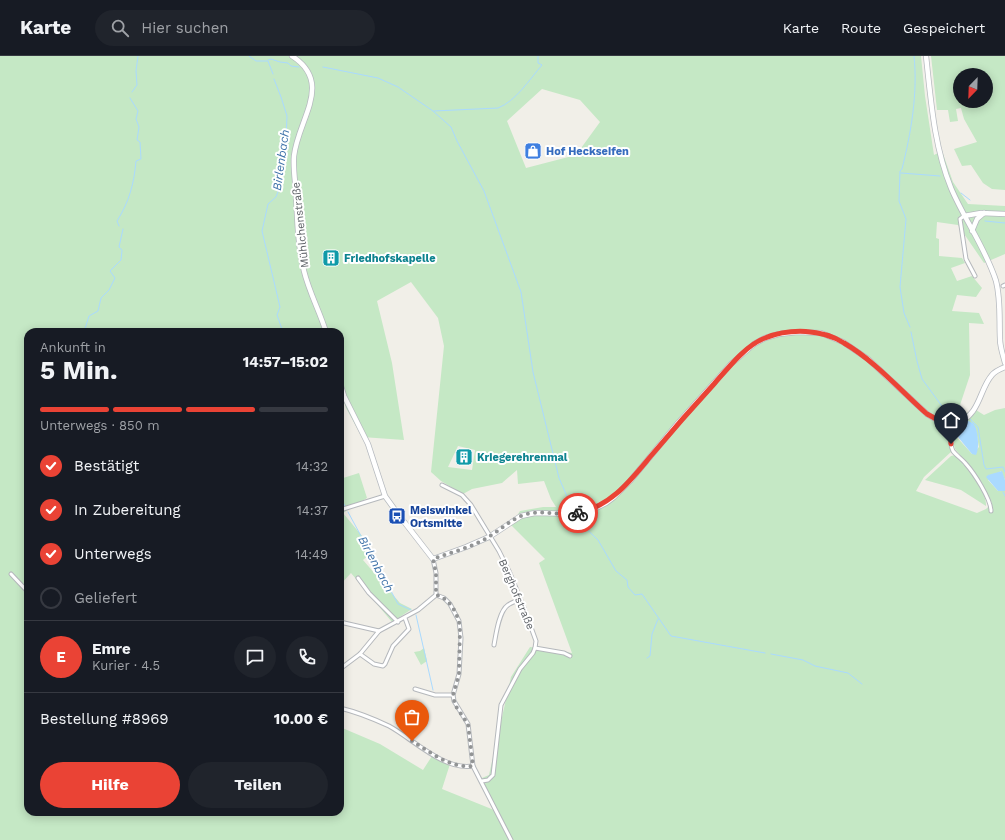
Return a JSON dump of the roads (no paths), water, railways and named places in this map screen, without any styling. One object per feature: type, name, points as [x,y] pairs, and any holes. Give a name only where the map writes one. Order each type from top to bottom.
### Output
[{"type":"street","name":"Mühlchenstraße","points":[[292,56],[307,70],[313,84],[313,91],[297,140],[294,156],[297,222],[304,272],[325,328]]},
{"type":"street","points":[[926,56],[936,138],[941,158],[951,188],[989,264],[996,282],[1002,319],[1000,340],[1005,363]]},
{"type":"street","points":[[974,276],[966,259],[960,219],[971,213],[1005,214]]},
{"type":"street","points":[[972,231],[977,219],[984,213]]},
{"type":"street","points":[[433,559],[489,537],[521,516],[535,513],[577,514],[596,508],[610,500],[630,481],[678,423],[731,364],[754,344],[765,338],[779,334],[798,332],[821,333],[843,342],[868,359],[927,414],[938,420],[950,423],[965,418],[973,411],[989,379],[993,374],[1005,367]]},
{"type":"street","points":[[344,396],[368,444],[385,496],[433,559],[436,573],[436,595]]},
{"type":"street","points":[[950,423],[950,434],[954,452],[967,465],[975,476],[989,502],[991,511]]},
{"type":"street","name":"Berghofstraße","points":[[442,485],[453,490],[471,504],[506,565],[533,630],[536,640],[535,648]]},
{"type":"street","points":[[344,509],[385,496]]},
{"type":"street","points":[[11,574],[24,588]]},
{"type":"street","points":[[358,578],[369,593],[398,622]]},
{"type":"street","points":[[344,666],[360,654],[378,631],[398,622],[418,610],[436,595]]},
{"type":"street","points":[[436,595],[444,598],[450,604],[459,621],[459,674],[453,695],[455,705],[468,724],[473,766],[511,840]]},
{"type":"street","points":[[494,645],[497,629],[504,609],[507,605],[520,599]]},
{"type":"street","points":[[360,654],[374,664],[383,666],[393,646],[409,629],[405,618]]},
{"type":"street","points":[[344,623],[378,631]]},
{"type":"street","points":[[482,782],[488,780],[493,775],[500,705],[520,669],[533,653],[535,648],[564,653],[570,656]]},
{"type":"street","points":[[415,689],[435,695],[453,695]]},
{"type":"street","points":[[344,709],[362,715],[389,727],[439,758],[450,763],[464,767],[473,766]]},
{"type":"water","points":[[966,420],[973,423],[976,429],[978,444],[976,455],[972,454],[953,431],[955,426]]},
{"type":"water","points":[[1002,471],[1005,480],[1005,491],[998,491],[986,477]]},
{"type":"waterway","points":[[132,92],[137,85],[136,71],[138,56]]},
{"type":"waterway","name":"Birlenbach","points":[[249,56],[256,61],[268,61],[273,74]]},
{"type":"waterway","points":[[434,111],[498,108],[505,105],[522,90],[542,65],[538,63],[538,56]]},
{"type":"waterway","points":[[910,327],[904,313],[900,287],[906,219],[899,201],[900,171],[902,169],[913,113],[915,84],[914,56]]},
{"type":"waterway","points":[[268,60],[271,59],[288,63],[291,66],[299,67]]},
{"type":"waterway","points":[[323,67],[378,78],[398,87],[433,111],[451,127],[484,191],[521,292],[533,372],[559,478],[573,510]]},
{"type":"waterway","name":"Birlenbach","points":[[274,79],[287,116],[286,138],[279,169],[279,189],[276,197],[268,204],[262,231],[280,307],[277,315],[282,328]]},
{"type":"waterway","points":[[119,226],[117,221],[125,207],[130,192],[136,161],[141,159],[140,142],[137,140],[139,127],[136,119],[138,111],[130,98]]},
{"type":"waterway","points":[[901,173],[940,176]]},
{"type":"waterway","points":[[961,193],[970,200]]},
{"type":"waterway","points":[[985,221],[1005,223]]},
{"type":"waterway","points":[[85,328],[89,316],[98,311],[101,298],[109,290],[115,278],[110,271],[121,260],[122,250],[119,247],[123,229]]},
{"type":"waterway","points":[[911,332],[922,379],[947,413],[960,413]]},
{"type":"waterway","points":[[969,418],[978,427],[984,465],[986,469],[1003,467],[1005,472]]},
{"type":"waterway","points":[[1003,492],[1005,496]]},
{"type":"waterway","name":"Birlenbach","points":[[348,512],[398,604],[411,610]]},
{"type":"waterway","points":[[575,517],[598,540],[616,571],[627,580],[628,587],[635,595],[642,594],[671,636],[765,653]]},
{"type":"waterway","name":"Birlenbach","points":[[416,615],[433,690]]},
{"type":"waterway","points":[[647,658],[650,656],[652,634],[658,619]]},
{"type":"waterway","points":[[771,654],[803,660],[815,666],[848,673],[862,684]]},
{"type":"place","name":"Hof Heckseifen","points":[[533,151]]},
{"type":"place","name":"Friedhofskapelle","points":[[331,258]]},
{"type":"place","name":"Kriegerehrenmal","points":[[464,457]]},
{"type":"place","name":"Meiswinkel Ortsmitte","points":[[397,516]]}]
